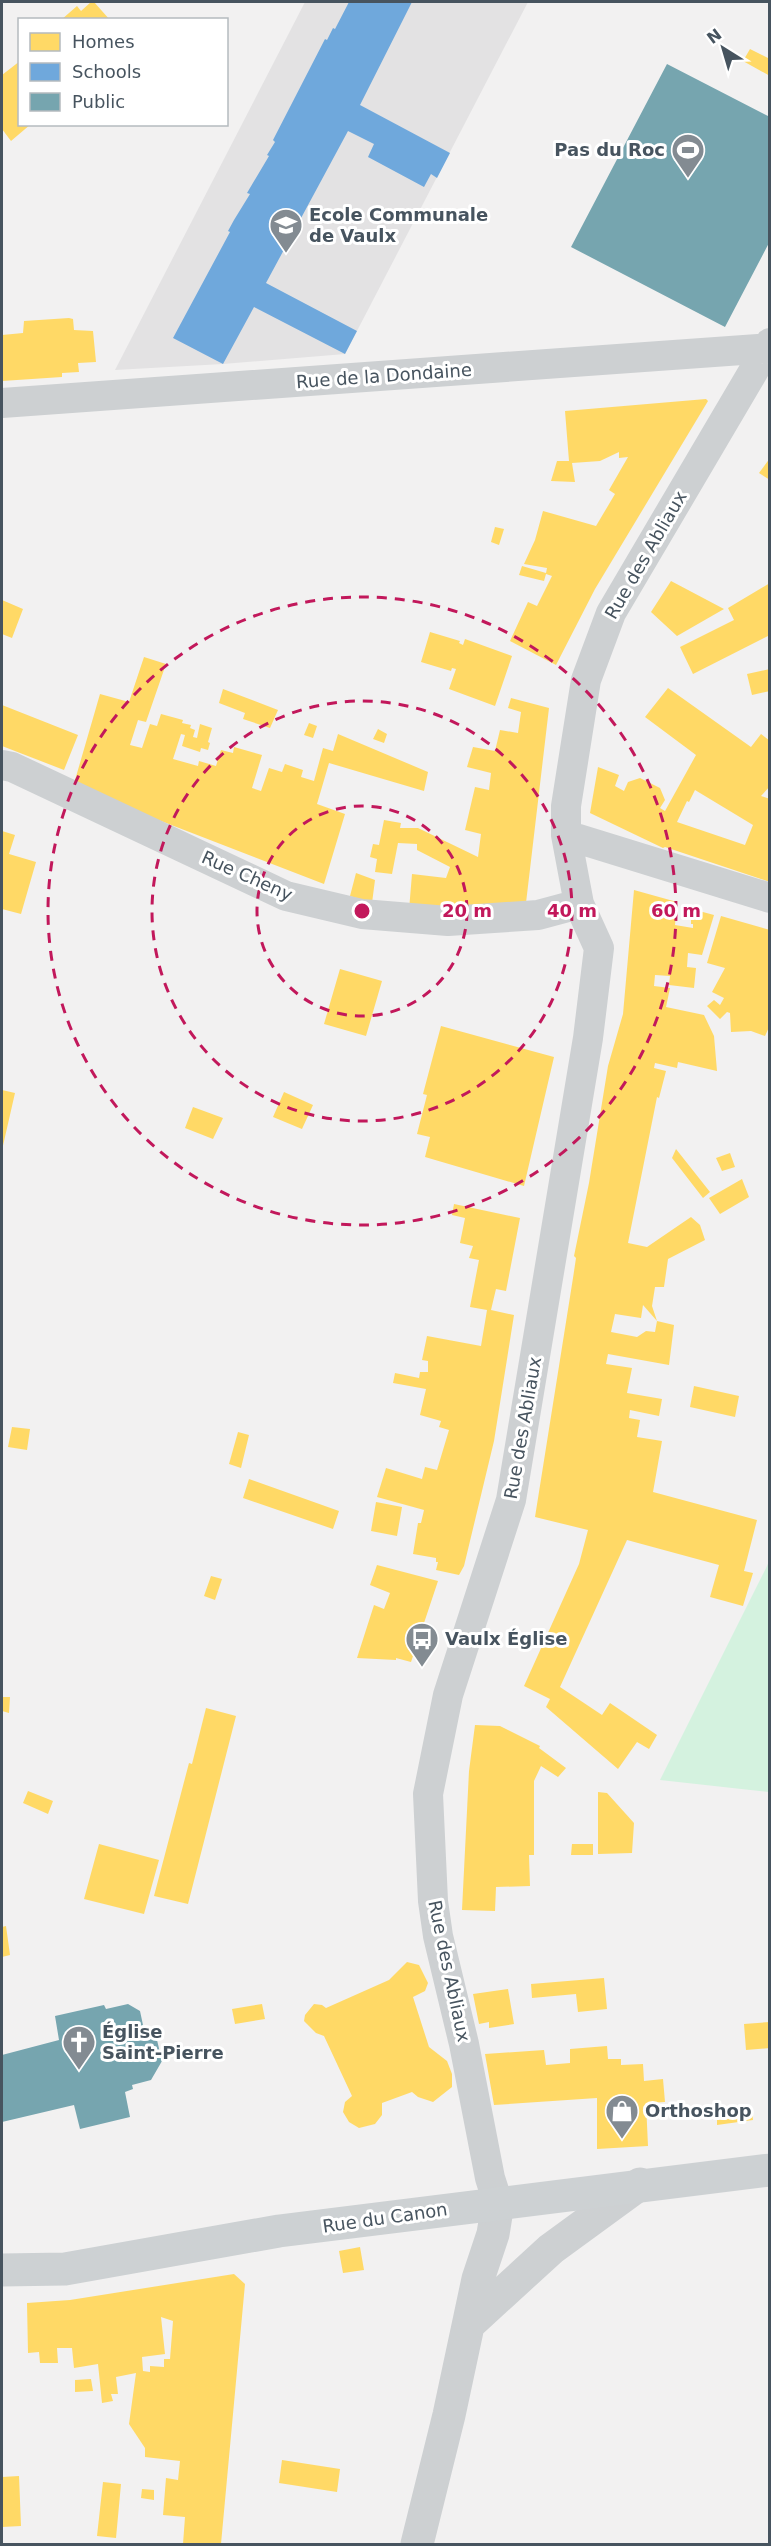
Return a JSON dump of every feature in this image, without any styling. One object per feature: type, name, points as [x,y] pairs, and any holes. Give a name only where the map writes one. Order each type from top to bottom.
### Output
[{"type":"main road","name":"Rue du Canon","points":[[2,2270],[65,2269],[279,2231],[640,2184],[770,2170]]},
{"type":"street","name":"Rue de la Dondaine","points":[[2,403],[768,346]]},
{"type":"street","name":"Rue des Abliaux","points":[[417,2544],[449,2415],[478,2278],[493,2234],[498,2203],[490,2178],[464,2044],[438,1936],[433,1901],[428,1794],[448,1695],[512,1500],[588,1038],[599,948],[579,904],[566,835],[566,806],[586,680],[611,613],[768,346]]},
{"type":"street","name":"Rue Cheny","points":[[2,765],[286,896],[363,914],[448,921],[538,915],[579,904]]},
{"type":"street","points":[[566,835],[770,898]]},
{"type":"street","points":[[469,2324],[551,2248],[640,2184]]},
{"type":"shaded area","name":"Ecole Communale de Vaulx","points":[[305,2],[528,2],[345,354],[115,370]]},
{"type":"green space","points":[[769,1561],[769,1792],[660,1780],[767,1566]]},
{"type":"building: Homes","points":[[94,2],[108,18],[63,18],[77,6],[81,11]]},
{"type":"building: Homes","points":[[750,49],[770,59],[770,76],[743,61]]},
{"type":"building: Homes","points":[[18,63],[18,126],[29,126],[11,141],[2,129],[2,75]]},
{"type":"building: Homes","points":[[73,319],[74,330],[93,331],[96,362],[78,363],[79,372],[62,373],[62,377],[2,381],[2,335],[23,333],[24,321]]},
{"type":"building: Homes","points":[[706,399],[708,401],[595,589],[556,665],[510,641],[528,602],[537,606],[552,576],[546,574],[544,581],[519,575],[522,566],[546,573],[547,568],[524,564],[535,540],[543,511],[596,526],[615,494],[609,490],[628,457],[619,458],[619,452],[600,461],[572,463],[575,482],[551,481],[557,461],[569,461],[565,411]]},
{"type":"building: Homes","points":[[770,458],[770,480],[759,473]]},
{"type":"building: Homes","points":[[495,527],[504,529],[499,545],[491,542]]},
{"type":"building: Homes","points":[[671,581],[724,609],[677,636],[651,612]]},
{"type":"building: Homes","points":[[770,583],[770,635],[693,674],[680,647],[734,620],[728,608]]},
{"type":"building: Homes","points":[[2,600],[23,609],[12,638],[2,634]]},
{"type":"building: Homes","points":[[430,632],[460,641],[459,643],[463,645],[465,639],[512,656],[495,706],[449,689],[456,669],[452,668],[451,671],[421,662]]},
{"type":"building: Homes","points":[[144,657],[166,664],[146,722],[138,720],[130,745],[142,748],[150,724],[157,726],[161,714],[183,720],[182,723],[191,725],[190,728],[195,730],[193,737],[197,738],[200,724],[212,728],[208,750],[201,748],[200,752],[182,746],[185,735],[181,734],[173,759],[198,766],[199,761],[216,766],[221,750],[233,753],[234,747],[262,755],[252,788],[261,791],[269,768],[282,772],[285,764],[303,770],[301,777],[314,781],[323,748],[333,751],[338,734],[428,772],[424,791],[329,763],[317,804],[345,814],[324,884],[73,787],[100,694],[129,702]]},
{"type":"building: Homes","points":[[770,669],[770,691],[752,695],[747,674]]},
{"type":"building: Homes","points":[[668,688],[751,747],[761,734],[770,741],[770,786],[761,796],[770,799],[770,882],[663,848],[590,813],[598,767],[619,775],[615,786],[624,791],[628,782],[640,778],[660,788],[665,800],[660,808],[665,811],[696,755],[645,717]],"holes":[[[695,790],[753,825],[745,845],[677,822]]]},
{"type":"building: Homes","points":[[223,689],[278,710],[270,728],[243,719],[245,713],[219,703]]},
{"type":"building: Homes","points":[[511,698],[549,708],[526,903],[409,910],[412,874],[446,878],[450,867],[417,850],[417,844],[398,843],[392,874],[375,872],[377,859],[370,857],[373,844],[379,845],[384,820],[401,823],[400,828],[418,828],[478,857],[481,834],[465,830],[475,787],[489,790],[491,773],[467,767],[473,747],[495,751],[500,730],[518,733],[521,712],[508,708]]},
{"type":"building: Homes","points":[[2,705],[78,735],[64,770],[2,746]]},
{"type":"building: Homes","points":[[309,723],[317,726],[313,738],[304,735]]},
{"type":"building: Homes","points":[[378,729],[387,734],[384,743],[373,739]]},
{"type":"building: Homes","points":[[2,831],[15,835],[9,854],[36,862],[21,914],[2,909]]},
{"type":"building: Homes","points":[[356,873],[375,880],[372,903],[350,896]]},
{"type":"building: Homes","points":[[634,890],[677,902],[675,925],[693,928],[691,913],[687,912],[688,908],[714,915],[702,955],[688,953],[687,967],[696,968],[694,988],[669,985],[670,976],[655,975],[654,986],[670,988],[666,1007],[704,1015],[714,1036],[717,1071],[678,1062],[677,1068],[655,1063],[654,1068],[666,1071],[659,1098],[657,1097],[628,1243],[647,1247],[691,1217],[700,1225],[705,1240],[668,1259],[664,1287],[655,1287],[652,1306],[657,1321],[674,1325],[669,1365],[608,1354],[606,1364],[632,1368],[627,1393],[662,1399],[659,1416],[630,1410],[629,1418],[640,1420],[637,1437],[662,1441],[653,1492],[757,1520],[744,1571],[753,1573],[743,1606],[710,1597],[719,1565],[627,1540],[560,1687],[602,1715],[610,1703],[657,1735],[649,1749],[637,1742],[618,1769],[546,1707],[550,1699],[524,1686],[579,1564],[588,1530],[535,1517],[576,1258],[574,1256],[589,1183],[608,1066],[623,1014]],"holes":[[[643,1305],[657,1321],[655,1332],[646,1331],[637,1337],[611,1332],[615,1314],[641,1318]]]},
{"type":"building: Homes","points":[[721,916],[770,930],[770,1025],[765,1036],[751,1031],[731,1032],[730,1013],[727,1012],[720,1019],[707,1006],[714,1000],[720,1005],[724,998],[712,992],[725,968],[707,963]]},
{"type":"building: Homes","points":[[340,969],[382,981],[366,1036],[324,1024]]},
{"type":"building: Homes","points":[[441,1026],[554,1057],[524,1186],[425,1157],[430,1137],[417,1134],[427,1095],[423,1094]]},
{"type":"building: Homes","points":[[2,1090],[15,1093],[2,1150]]},
{"type":"building: Homes","points":[[284,1092],[313,1105],[302,1129],[273,1117]]},
{"type":"building: Homes","points":[[193,1107],[223,1118],[213,1139],[185,1128]]},
{"type":"building: Homes","points":[[676,1149],[710,1192],[703,1198],[672,1158]]},
{"type":"building: Homes","points":[[730,1153],[735,1167],[722,1171],[716,1158]]},
{"type":"building: Homes","points":[[742,1179],[749,1197],[720,1214],[709,1198]]},
{"type":"building: Homes","points":[[454,1204],[520,1218],[506,1291],[496,1289],[491,1310],[514,1315],[494,1441],[464,1566],[459,1575],[436,1570],[438,1562],[436,1558],[413,1554],[418,1523],[421,1523],[424,1510],[377,1497],[386,1468],[422,1479],[425,1467],[437,1470],[449,1430],[439,1427],[441,1421],[420,1415],[426,1389],[393,1383],[395,1373],[419,1378],[420,1372],[428,1372],[428,1361],[422,1360],[427,1336],[481,1346],[487,1310],[470,1307],[479,1260],[469,1258],[473,1246],[460,1243],[465,1218],[452,1215]]},
{"type":"building: Homes","points":[[694,1386],[739,1396],[735,1417],[690,1407]]},
{"type":"building: Homes","points":[[12,1427],[30,1429],[27,1450],[8,1447]]},
{"type":"building: Homes","points":[[238,1432],[249,1435],[241,1468],[229,1464]]},
{"type":"building: Homes","points":[[249,1479],[339,1511],[333,1529],[243,1498]]},
{"type":"building: Homes","points":[[376,1502],[402,1507],[397,1536],[371,1531]]},
{"type":"building: Homes","points":[[377,1565],[438,1581],[411,1662],[396,1658],[396,1660],[357,1658],[374,1605],[384,1609],[390,1593],[370,1585]]},
{"type":"building: Homes","points":[[211,1576],[222,1579],[215,1600],[204,1596]]},
{"type":"building: Homes","points":[[2,1697],[10,1697],[9,1713],[2,1711]]},
{"type":"building: Homes","points":[[206,1708],[236,1716],[188,1904],[154,1896]]},
{"type":"building: Homes","points":[[475,1725],[500,1726],[540,1746],[539,1748],[566,1768],[558,1777],[541,1766],[534,1781],[534,1855],[529,1855],[530,1886],[496,1887],[495,1911],[462,1910],[469,1771]]},
{"type":"building: Homes","points":[[28,1791],[53,1801],[48,1814],[23,1803]]},
{"type":"building: Homes","points":[[598,1792],[607,1793],[634,1823],[632,1853],[598,1854]]},
{"type":"building: Homes","points":[[99,1844],[159,1860],[144,1914],[84,1899]]},
{"type":"building: Homes","points":[[572,1844],[593,1844],[593,1855],[571,1855]]},
{"type":"building: Homes","points":[[6,1926],[10,1955],[2,1957],[2,1927]]},
{"type":"building: Homes","points":[[407,1962],[419,1965],[428,1983],[425,1991],[413,1997],[429,2047],[447,2061],[452,2074],[452,2087],[433,2102],[418,2097],[412,2092],[382,2103],[382,2115],[375,2124],[359,2128],[349,2122],[343,2112],[345,2102],[352,2096],[324,2036],[316,2033],[304,2021],[305,2015],[314,2004],[326,2008],[389,1980]]},
{"type":"building: Homes","points":[[604,1978],[607,2009],[578,2012],[576,1994],[532,1998],[531,1984]]},
{"type":"building: Homes","points":[[508,1989],[514,2024],[489,2028],[489,2022],[479,2024],[473,1994]]},
{"type":"building: Homes","points":[[262,2004],[265,2019],[235,2024],[232,2009]]},
{"type":"building: Homes","points":[[770,2022],[770,2048],[746,2050],[744,2024]]},
{"type":"building: Homes","points":[[607,2046],[608,2059],[621,2059],[621,2065],[643,2064],[644,2081],[663,2079],[665,2102],[646,2103],[648,2146],[597,2149],[597,2098],[494,2105],[485,2054],[544,2050],[546,2065],[570,2063],[570,2049]]},
{"type":"building: Homes","points":[[752,2112],[753,2120],[717,2125],[717,2115]]},
{"type":"building: Homes","points":[[360,2247],[364,2270],[343,2273],[339,2251]]},
{"type":"building: Homes","points":[[234,2274],[245,2284],[221,2544],[183,2544],[185,2517],[163,2515],[166,2478],[178,2480],[180,2461],[145,2457],[145,2448],[129,2424],[136,2373],[116,2377],[118,2394],[111,2394],[113,2401],[102,2403],[98,2364],[74,2368],[72,2348],[57,2348],[58,2363],[40,2363],[39,2352],[28,2353],[27,2303],[70,2300]],"holes":[[[161,2317],[173,2321],[170,2359],[164,2359],[164,2367],[150,2366],[150,2372],[143,2371],[142,2357],[165,2354]]]},
{"type":"building: Homes","points":[[91,2379],[93,2391],[75,2392],[75,2380]]},
{"type":"building: Homes","points":[[282,2460],[340,2469],[337,2492],[279,2483]]},
{"type":"building: Homes","points":[[19,2476],[21,2526],[2,2527],[2,2477]]},
{"type":"building: Homes","points":[[103,2482],[121,2484],[116,2538],[97,2536]]},
{"type":"building: Homes","points":[[142,2489],[154,2490],[154,2500],[141,2498]]},
{"type":"building: Schools","points":[[349,2],[412,2],[360,105],[450,153],[437,178],[431,174],[424,187],[368,157],[374,144],[348,131],[266,283],[357,331],[345,354],[254,307],[223,364],[173,338],[230,232],[228,231],[250,194],[247,193],[269,156],[267,155],[275,142],[273,140],[325,39],[327,40],[333,28],[335,29]]},
{"type":"building: Public","name":"Pas du Roc","points":[[667,64],[770,117],[770,241],[725,327],[571,247]]},
{"type":"building: Public","name":"Église Saint-Pierre","points":[[128,2004],[140,2011],[143,2025],[140,2030],[157,2040],[162,2061],[151,2080],[132,2085],[133,2089],[125,2092],[130,2117],[80,2129],[74,2105],[2,2122],[2,2055],[59,2040],[55,2016],[104,2005],[106,2009]]},
{"type":"place","name":"Pas du Roc","points":[[688,179]]},
{"type":"place","name":"Ecole Communale de Vaulx","points":[[286,254]]},
{"type":"place","name":"Vaulx Église","points":[[422,1668]]},
{"type":"place","name":"Église Saint-Pierre","points":[[79,2071]]},
{"type":"place","name":"Orthoshop","points":[[622,2140]]}]
